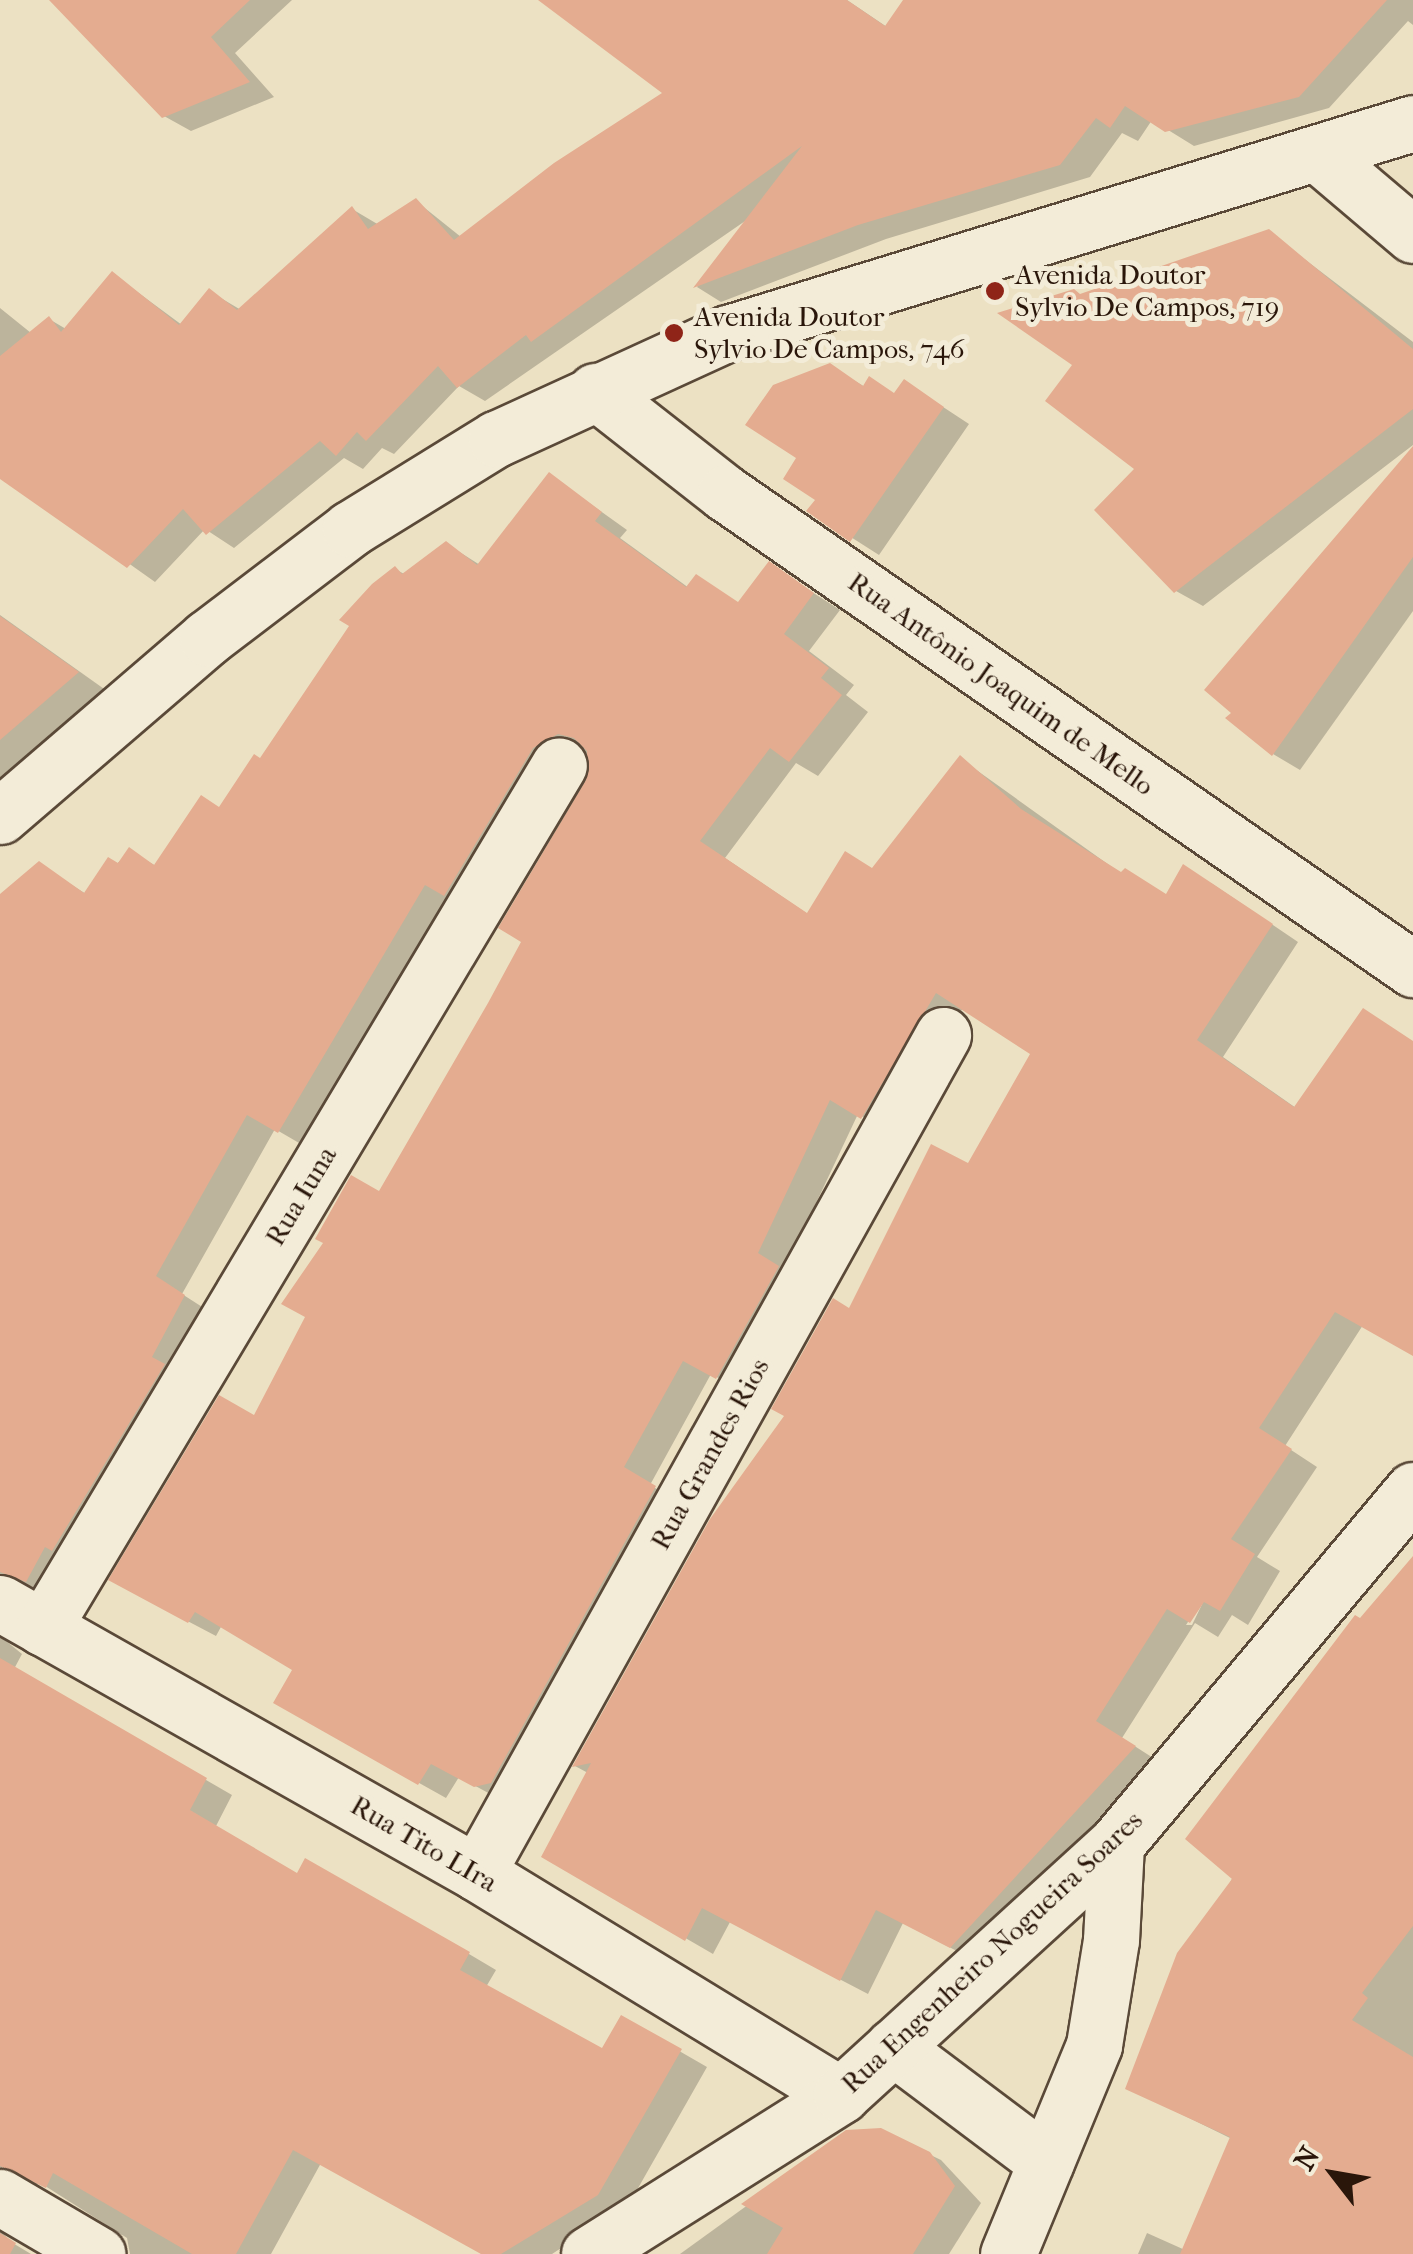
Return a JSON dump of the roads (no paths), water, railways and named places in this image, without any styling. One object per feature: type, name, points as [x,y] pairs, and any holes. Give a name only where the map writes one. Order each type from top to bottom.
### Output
[{"type":"street","points":[[0,816],[207,638],[350,529],[496,439],[728,333],[1320,156],[1413,122]]},
{"type":"street","points":[[1320,156],[1413,235]]},
{"type":"street","name":"Rua Antônio Joaquim de Mello","points":[[595,392],[725,493],[1413,969]]},
{"type":"street","name":"Rua Iuna","points":[[22,1616],[559,765]]},
{"type":"street","name":"Rua Grandes Rios","points":[[476,1873],[944,1035]]},
{"type":"street","name":"Rua Engenheiro Nogueira Soares","points":[[589,2254],[841,2094],[1116,1844],[1413,1490]]},
{"type":"street","name":"Rua Tito LIra","points":[[22,1616],[476,1873],[841,2094]]},
{"type":"street","points":[[1008,2254],[1094,2045],[1111,1940],[1116,1844]]},
{"type":"street","points":[[892,2048],[1046,2162]]},
{"type":"street","points":[[0,2197],[97,2254]]},
{"type":"place","name":"Avenida Doutor Sylvio De Campos, 719","points":[[995,291]]},
{"type":"place","name":"Avenida Doutor Sylvio De Campos, 746","points":[[674,333]]}]
